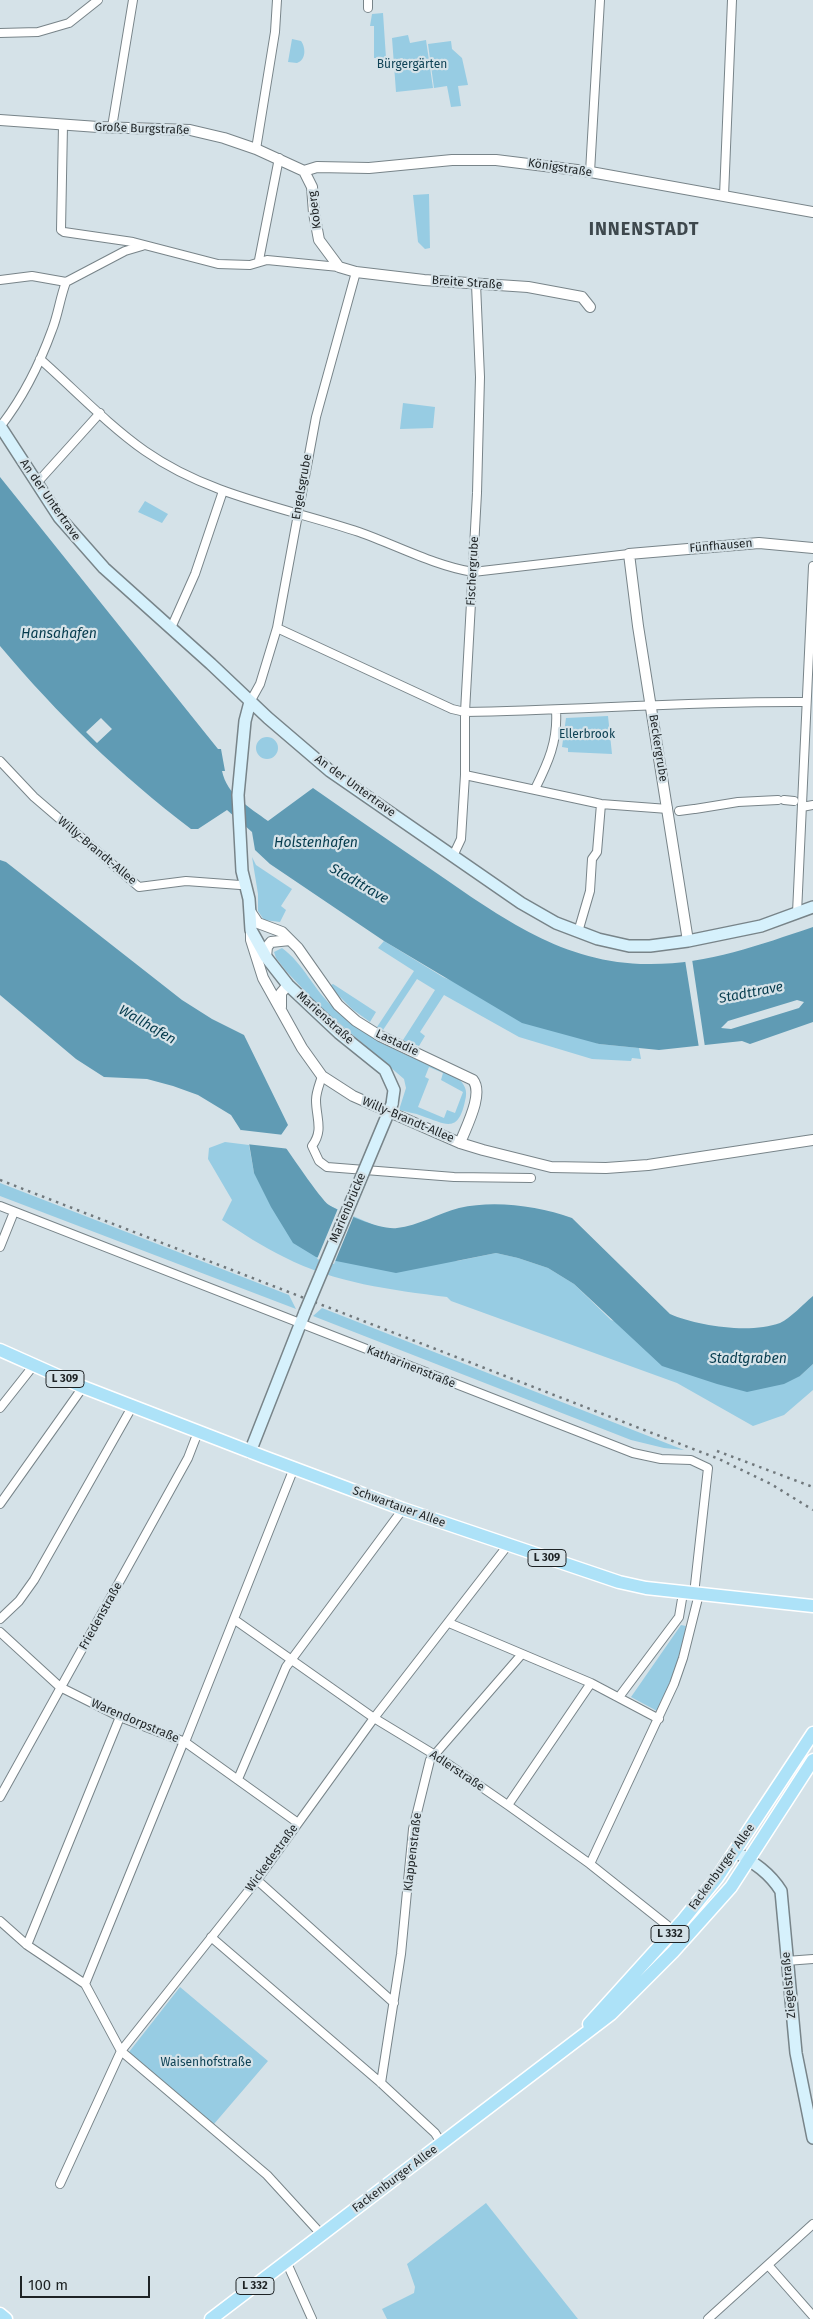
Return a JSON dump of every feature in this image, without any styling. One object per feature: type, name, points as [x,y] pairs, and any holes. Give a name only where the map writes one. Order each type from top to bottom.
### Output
[{"type":"main road","name":"An der Untertrave","points":[[0,426],[59,517],[93,558],[250,702],[330,771],[521,903],[556,923],[578,932],[629,946],[650,946],[688,941],[761,926],[813,907]]},
{"type":"main road","name":"Willy-Brandt-Allee","points":[[250,702],[245,721],[241,797],[243,848],[251,930]]},
{"type":"main road","name":"Marienstraße","points":[[251,930],[266,957],[288,985],[339,1033],[384,1070],[394,1090],[392,1104]]},
{"type":"main road","name":"Marienbrücke","points":[[303,1317],[392,1104]]},
{"type":"main road","points":[[250,1452],[303,1317]]},
{"type":"main road","name":"Schwartauer Allee","points":[[0,1350],[83,1387],[250,1452],[403,1509],[619,1582],[692,1594],[813,1606]]},
{"type":"main road","name":"Fackenburger Allee","points":[[578,2038],[717,1878],[813,1733]]},
{"type":"main road","name":"Fackenburger Allee","points":[[211,2319],[611,2014],[674,1952],[731,1887],[813,1760]]},
{"type":"main road","name":"Ziegelstraße","points":[[736,1852],[773,1878],[781,1891],[786,1961],[796,2052],[813,2138]]},
{"type":"main road","points":[[0,2314],[6,2319]]},
{"type":"street","points":[[0,32],[38,32],[69,23],[98,0]]},
{"type":"street","points":[[112,127],[133,0]]},
{"type":"street","points":[[256,149],[275,32],[277,0]]},
{"type":"street","points":[[590,172],[600,0]]},
{"type":"street","points":[[724,196],[732,0]]},
{"type":"street","name":"Große Burgstraße","points":[[0,120],[197,131],[279,158]]},
{"type":"street","points":[[63,125],[61,230],[133,242],[142,246]]},
{"type":"street","points":[[259,260],[279,158],[304,171]]},
{"type":"street","name":"Königstraße","points":[[304,171],[317,167],[369,168],[474,159],[516,162],[590,172],[813,212]]},
{"type":"street","name":"Koberg","points":[[304,171],[312,187],[319,240],[339,267]]},
{"type":"street","points":[[0,280],[32,276],[66,282],[125,251],[142,246],[152,246],[202,262],[218,264],[250,265],[259,260],[339,267]]},
{"type":"street","name":"Breite Straße","points":[[339,267],[356,272],[424,280],[528,287],[582,297],[590,307]]},
{"type":"street","name":"Engelsgrube","points":[[250,702],[260,684],[277,628],[316,417],[356,272]]},
{"type":"street","points":[[0,426],[11,414],[40,358],[53,329],[66,282]]},
{"type":"street","name":"Fischergrube","points":[[453,856],[461,839],[465,775],[465,712],[473,572],[480,377],[476,284]]},
{"type":"street","points":[[40,358],[146,452],[187,474],[251,502],[363,534],[458,570],[473,572],[629,554]]},
{"type":"street","points":[[36,484],[47,475],[100,413]]},
{"type":"street","points":[[171,628],[195,574],[223,491]]},
{"type":"street","name":"Fünfhausen","points":[[629,554],[759,543],[813,548]]},
{"type":"street","name":"Beckergrube","points":[[629,554],[650,704],[673,811],[688,941]]},
{"type":"street","points":[[797,913],[798,802],[806,702],[813,566]]},
{"type":"street","points":[[277,628],[452,709],[465,712],[556,711],[650,704],[739,701],[806,702]]},
{"type":"street","points":[[535,789],[555,744],[557,731],[556,711]]},
{"type":"street","name":"Willy-Brandt-Allee","points":[[0,761],[47,809],[139,887],[186,881],[240,885],[246,883]]},
{"type":"street","points":[[465,775],[601,804],[673,811],[743,801],[781,800],[813,806]]},
{"type":"street","points":[[578,932],[590,891],[592,859],[597,852],[601,804]]},
{"type":"street","name":"Lastadie","points":[[250,911],[258,923],[282,932],[290,940],[338,1005],[356,1021],[380,1036],[468,1076],[475,1083],[477,1086],[477,1097],[460,1142]]},
{"type":"street","name":"Willy-Brandt-Allee","points":[[251,930],[251,940],[264,978],[302,1048],[322,1076],[353,1096],[460,1142],[483,1150],[551,1167],[573,1168],[648,1165],[813,1140]]},
{"type":"street","points":[[266,957],[267,948],[271,942],[290,940]]},
{"type":"street","points":[[282,1011],[281,993],[288,985]]},
{"type":"street","points":[[322,1076],[316,1099],[320,1124],[318,1138],[312,1146],[319,1161],[327,1167],[454,1177],[531,1178]]},
{"type":"street","name":"Katharinenstraße","points":[[0,1206],[303,1317],[633,1453],[661,1459],[691,1460],[708,1468],[692,1594]]},
{"type":"street","points":[[0,1246],[14,1212]]},
{"type":"street","points":[[0,1408],[34,1365]]},
{"type":"street","points":[[0,1504],[83,1387]]},
{"type":"street","points":[[0,1619],[19,1601],[34,1580],[132,1406]]},
{"type":"street","name":"Friedenstraße","points":[[0,1798],[188,1458],[198,1432]]},
{"type":"street","points":[[85,1984],[294,1468]]},
{"type":"street","points":[[238,1779],[290,1660],[403,1509]]},
{"type":"street","name":"Wickedestraße","points":[[60,2184],[121,2051],[257,1880],[374,1718],[508,1545]]},
{"type":"street","points":[[619,1697],[679,1616],[692,1594]]},
{"type":"street","points":[[590,1864],[674,1684],[693,1620],[692,1594]]},
{"type":"street","points":[[679,1616],[693,1620]]},
{"type":"street","name":"Adlerstraße","points":[[234,1620],[374,1718],[435,1755],[508,1805],[590,1864],[673,1930]]},
{"type":"street","points":[[449,1623],[591,1683],[659,1719]]},
{"type":"street","name":"Warendorpstraße","points":[[0,1632],[60,1687],[120,1717],[185,1741],[298,1823]]},
{"type":"street","name":"Klappenstraße","points":[[381,2083],[394,2003],[413,1829],[430,1760],[522,1654]]},
{"type":"street","points":[[508,1805],[591,1683]]},
{"type":"street","points":[[27,1945],[120,1717]]},
{"type":"street","points":[[257,1880],[394,2003]]},
{"type":"street","points":[[0,1921],[27,1945],[85,1984],[121,2051],[267,2175],[321,2234]]},
{"type":"street","points":[[211,1937],[381,2083],[434,2133],[442,2144]]},
{"type":"street","points":[[786,1961],[813,1959]]},
{"type":"street","points":[[708,2319],[813,2224]]},
{"type":"street","points":[[286,2261],[312,2319]]},
{"type":"street","points":[[768,2265],[813,2316]]},
{"type":"green space","points":[[383,13],[386,58],[374,58],[374,26],[370,26],[372,14]]},
{"type":"green space","name":"Bürgergärten","points":[[408,35],[410,43],[426,40],[433,88],[396,92],[392,38]]},
{"type":"green space","points":[[292,39],[301,41],[304,47],[304,57],[297,63],[288,62]]},
{"type":"green space","points":[[451,41],[452,49],[462,58],[468,85],[458,86],[461,106],[451,107],[447,86],[434,88],[428,44]]},
{"type":"green space","points":[[429,194],[430,248],[425,249],[418,242],[413,195]]},
{"type":"green space","points":[[403,403],[435,407],[433,428],[400,429]]},
{"type":"green space","points":[[145,501],[168,514],[162,523],[138,512]]},
{"type":"green space","name":"Ellerbrook","points":[[608,716],[612,754],[568,752],[568,748],[562,747],[566,718]]},
{"type":"green space","points":[[267,737],[277,744],[278,748],[271,758],[267,759],[257,752],[256,748],[263,738]]},
{"type":"green space","points":[[252,857],[256,865],[292,889],[281,906],[286,910],[280,922],[264,920],[258,911],[258,894]]},
{"type":"green space","points":[[384,941],[443,977],[599,1044],[639,1048],[641,1059],[632,1058],[631,1061],[592,1059],[519,1037],[444,995],[420,1032],[425,1036],[419,1046],[403,1040],[435,990],[417,979],[383,1030],[377,1027],[414,971],[378,948]]},
{"type":"green space","points":[[282,948],[289,954],[327,1001],[362,1030],[392,1048],[457,1077],[464,1085],[466,1091],[465,1101],[459,1118],[450,1124],[399,1110],[406,1088],[404,1079],[317,1004],[286,971],[276,958],[274,952]],"holes":[[[429,1067],[443,1073],[441,1080],[463,1092],[455,1113],[447,1110],[444,1118],[418,1107],[429,1079],[425,1077]]]},
{"type":"green space","points":[[333,984],[376,1012],[370,1022],[352,1009],[329,986]]},
{"type":"green space","points":[[225,1142],[249,1145],[254,1173],[457,1261],[496,1253],[548,1268],[574,1284],[611,1320],[800,1376],[813,1364],[813,1390],[784,1415],[753,1426],[677,1383],[451,1301],[447,1297],[364,1284],[303,1266],[268,1249],[222,1220],[232,1200],[208,1159],[209,1148]]},
{"type":"green space","points":[[0,1183],[289,1295],[296,1309],[0,1196]]},
{"type":"green space","points":[[322,1308],[684,1450],[664,1448],[631,1440],[313,1316]]},
{"type":"green space","points":[[681,1625],[686,1626],[678,1658],[671,1683],[657,1711],[631,1697]]},
{"type":"green space","name":"Waisenhofstraße","points":[[180,1987],[268,2061],[214,2124],[129,2052]]},
{"type":"green space","points":[[486,2203],[578,2319],[387,2319],[382,2309],[414,2293],[415,2287],[407,2264]]},
{"type":"water","name":"Holstenhafen","points":[[0,477],[218,749],[221,749],[225,771],[222,771],[234,794],[268,821],[313,788],[510,922],[536,936],[590,957],[620,962],[651,964],[693,961],[734,952],[813,927],[813,1022],[750,1044],[742,1041],[659,1050],[599,1044],[522,1023],[384,941],[270,864],[255,850],[252,832],[227,810],[198,829],[191,829],[115,766],[44,696],[0,646]],"holes":[[[797,1000],[804,1002],[799,1008],[731,1029],[721,1028],[728,1021]]]},
{"type":"water","points":[[0,860],[6,862],[182,1000],[212,1019],[244,1035],[288,1125],[279,1138],[329,1205],[362,1221],[390,1228],[413,1225],[459,1208],[487,1204],[531,1207],[572,1218],[670,1314],[709,1325],[754,1328],[780,1323],[813,1296],[813,1364],[800,1376],[784,1384],[747,1392],[662,1366],[574,1284],[548,1268],[518,1258],[496,1253],[396,1273],[316,1257],[293,1243],[271,1207],[254,1173],[249,1143],[231,1115],[198,1095],[173,1086],[147,1079],[104,1077],[76,1059],[0,995]]},
{"type":"pier","points":[[101,718],[112,729],[97,743],[86,732]]},
{"type":"pier","points":[[692,959],[705,1047],[699,1048],[685,960]]},
{"type":"pier","points":[[241,1130],[284,1135],[282,1138],[290,1149],[246,1144],[240,1134]]},
{"type":"pier","points":[[339,1206],[355,1213],[334,1264],[317,1259]]},
{"type":"railway","points":[[0,1180],[719,1459],[771,1484],[813,1510]]},
{"type":"railway","points":[[717,1451],[813,1487]]},
{"type":"district","name":"INNENSTADT","points":[[644,230]]},
{"type":"water label","name":"Hansahafen","points":[[59,634]]},
{"type":"water label","name":"Stadttrave","points":[[359,884]]},
{"type":"water label","name":"Stadttrave","points":[[751,993]]},
{"type":"water label","name":"Wallhafen","points":[[147,1025]]},
{"type":"water label","name":"Stadtgraben","points":[[748,1359]]}]
